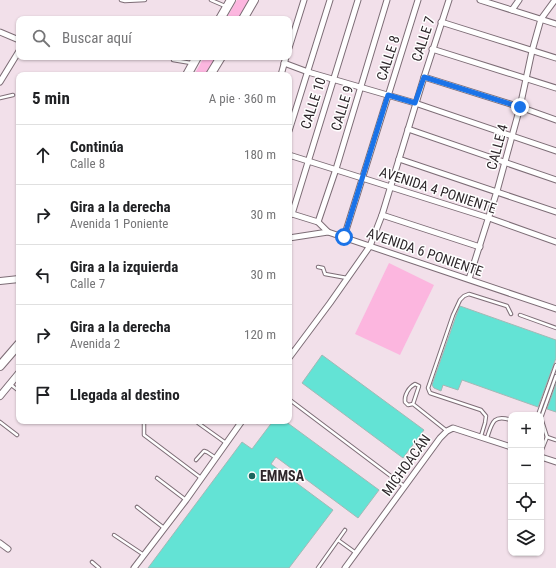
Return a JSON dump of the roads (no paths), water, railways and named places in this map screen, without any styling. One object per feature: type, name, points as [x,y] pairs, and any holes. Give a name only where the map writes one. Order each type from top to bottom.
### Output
[{"type":"main road","points":[[245,16],[254,0]]},
{"type":"main road","points":[[222,16],[229,3]]},
{"type":"main road","points":[[189,72],[196,60]]},
{"type":"main road","points":[[212,72],[219,60]]},
{"type":"main road","points":[[0,366],[16,347]]},
{"type":"street","points":[[292,38],[304,0]]},
{"type":"street","points":[[292,122],[330,0]]},
{"type":"street","name":"CALLE 10","points":[[292,207],[308,161],[358,0]]},
{"type":"street","name":"CALLE 9","points":[[318,222],[336,169],[387,0]]},
{"type":"street","name":"CALLE 8","points":[[344,237],[418,0]]},
{"type":"street","name":"CALLE 7","points":[[292,354],[370,246],[382,215],[415,103],[449,0]]},
{"type":"street","points":[[480,0],[556,24]]},
{"type":"street","points":[[512,10],[519,0]]},
{"type":"street","name":"CALLE 4","points":[[469,279],[497,191],[520,107],[532,51],[541,19],[555,0]]},
{"type":"street","points":[[441,22],[556,58]]},
{"type":"street","points":[[0,32],[16,39]]},
{"type":"street","points":[[432,49],[556,88]]},
{"type":"street","points":[[0,82],[16,56]]},
{"type":"street","points":[[281,72],[285,60]]},
{"type":"street","points":[[284,63],[308,72],[415,103],[556,151]]},
{"type":"street","points":[[424,77],[520,107],[556,120]]},
{"type":"street","points":[[408,129],[556,180]]},
{"type":"street","name":"AVENIDA 4 PONIENTE","points":[[292,156],[489,218],[556,242]]},
{"type":"street","points":[[399,159],[556,212]]},
{"type":"street","name":"AVENIDA 6 PONIENTE","points":[[292,214],[318,222],[328,232],[556,309]]},
{"type":"street","points":[[382,215],[480,247]]},
{"type":"street","points":[[292,238],[328,232]]},
{"type":"street","points":[[0,281],[16,279]]},
{"type":"street","points":[[0,396],[16,377]]},
{"type":"street","points":[[134,568],[186,500],[240,424]]},
{"type":"street","name":"MICHOACÁN","points":[[345,568],[404,486],[440,438],[447,431],[453,428],[508,446]]},
{"type":"street","points":[[544,458],[556,462]]},
{"type":"street","points":[[0,543],[8,549]]},
{"type":"lane","points":[[121,0],[145,0]]},
{"type":"lane","points":[[211,0],[229,3]]},
{"type":"lane","points":[[173,60],[196,60]]},
{"type":"lane","points":[[0,98],[13,95]]},
{"type":"lane","points":[[318,267],[323,268],[325,274],[348,278]]},
{"type":"lane","points":[[481,437],[486,416],[480,410],[430,393],[428,388],[453,315],[460,300],[464,296],[469,294],[507,306],[511,314]]},
{"type":"lane","points":[[520,315],[556,328]]},
{"type":"lane","points":[[539,412],[556,366]]},
{"type":"lane","points":[[543,448],[547,437],[541,418],[556,376]]},
{"type":"lane","points":[[10,384],[16,389]]},
{"type":"lane","points":[[413,404],[419,386],[415,384],[411,386],[404,397],[404,402],[408,405],[413,404],[447,431]]},
{"type":"lane","points":[[292,402],[404,486]]},
{"type":"lane","points":[[487,439],[496,419],[502,417],[508,419]]},
{"type":"lane","points":[[0,422],[17,435]]},
{"type":"lane","points":[[144,424],[144,435],[202,478]]},
{"type":"lane","points":[[199,424],[226,444]]},
{"type":"lane","points":[[547,437],[556,440]]},
{"type":"lane","points":[[196,460],[204,451],[216,458]]},
{"type":"lane","points":[[157,478],[186,500]]},
{"type":"lane","points":[[137,507],[164,528]]},
{"type":"lane","points":[[318,568],[345,530]]},
{"type":"lane","points":[[114,535],[144,555]]},
{"type":"lane","points":[[338,540],[356,553]]},
{"type":"lane","points":[[92,562],[99,568]]},
{"type":"place","name":"EMMSA","points":[[252,476]]}]
